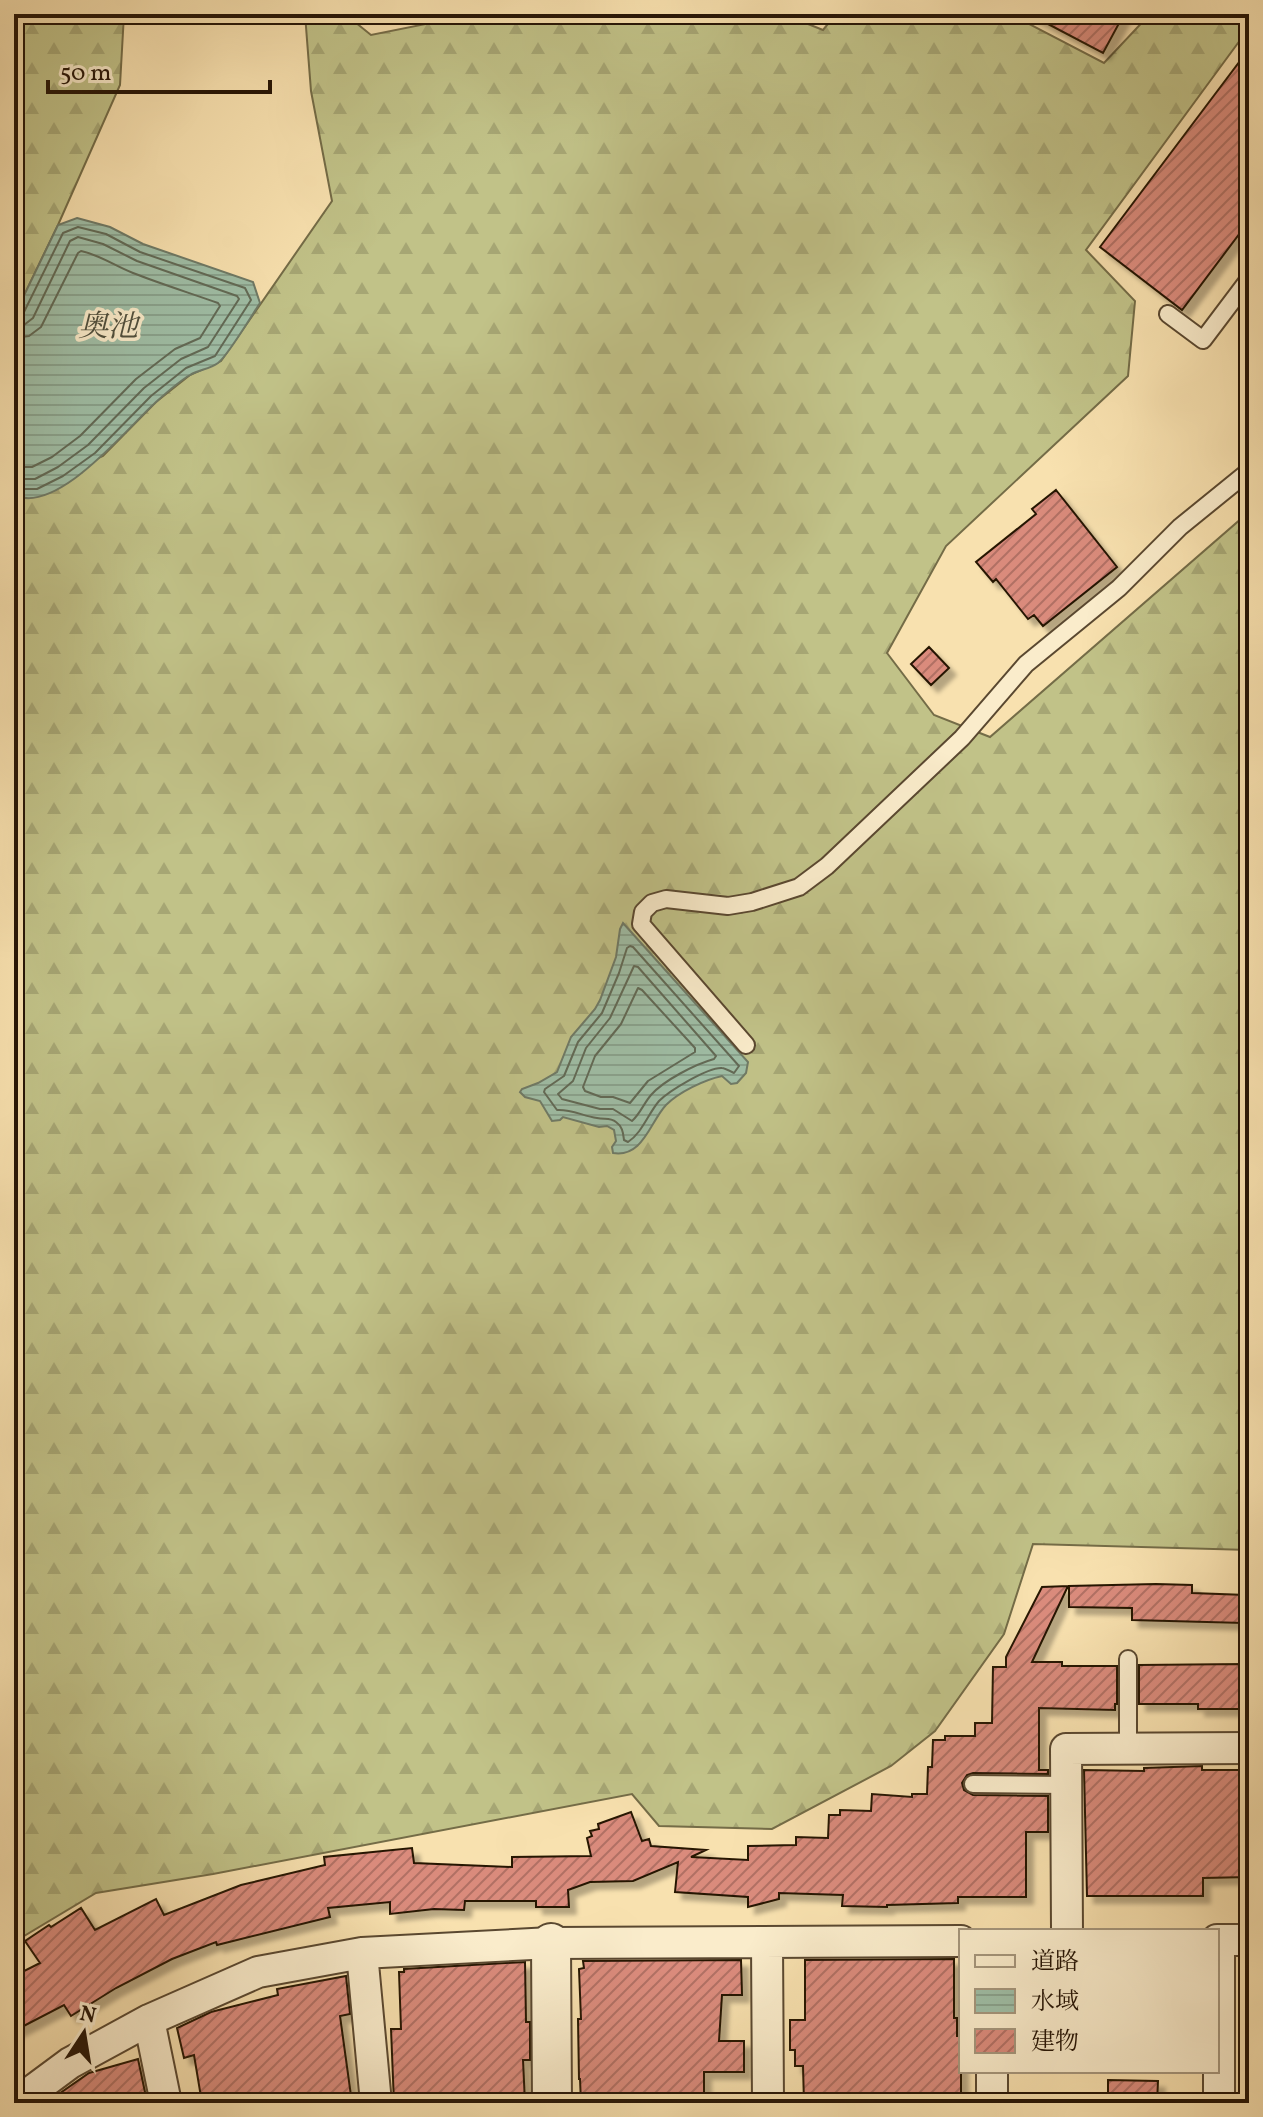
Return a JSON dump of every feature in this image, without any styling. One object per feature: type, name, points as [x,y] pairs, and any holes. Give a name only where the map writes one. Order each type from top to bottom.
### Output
[{"type":"street","points":[[1067,1929],[1066,1749],[1249,1748]]},
{"type":"street","points":[[1219,1940],[1249,1940]]},
{"type":"street","points":[[16,2103],[70,2063],[149,2020],[258,1972],[362,1953],[551,1943],[959,1941]]},
{"type":"street","points":[[767,1942],[768,2103]]},
{"type":"street","points":[[551,1943],[552,2103]]},
{"type":"street","points":[[362,1953],[376,2103]]},
{"type":"street","points":[[149,2020],[166,2103]]},
{"type":"street","points":[[992,2073],[992,2103]]},
{"type":"street","points":[[1219,2073],[1219,2103]]},
{"type":"lane","points":[[1168,314],[1203,340],[1249,279]]},
{"type":"lane","points":[[746,1045],[641,924],[643,912],[652,903],[666,899],[728,906],[799,887],[827,866],[962,738],[1026,664],[1119,588],[1180,527],[1249,471]]},
{"type":"lane","points":[[1128,1659],[1128,1749]]},
{"type":"lane","points":[[973,1784],[1066,1785]]},
{"type":"green space","points":[[14,14],[124,14],[120,85],[17,310],[14,328]]},
{"type":"green space","points":[[305,14],[345,14],[371,35],[431,23],[434,14],[783,14],[823,30],[836,14],[1010,14],[1104,63],[1150,14],[1249,14],[1249,28],[1086,250],[1135,301],[1128,376],[946,546],[887,653],[934,715],[990,737],[1242,518],[1249,516],[1249,1550],[1033,1544],[1004,1634],[935,1731],[891,1766],[772,1829],[659,1826],[632,1794],[213,1874],[96,1893],[14,1942],[14,495],[103,456],[156,402],[190,375],[221,361],[332,201],[311,91]]},
{"type":"water","name":"奥池","points":[[77,218],[110,227],[143,244],[253,282],[260,303],[222,359],[172,388],[91,466],[50,493],[31,498],[14,495],[14,323],[17,310],[58,225]]},
{"type":"water","points":[[623,923],[748,1062],[746,1073],[737,1083],[731,1084],[722,1076],[678,1096],[660,1112],[639,1144],[632,1150],[613,1153],[612,1147],[616,1141],[614,1130],[563,1117],[552,1121],[540,1101],[525,1097],[520,1092],[557,1072],[571,1037],[600,1000],[616,957]]},
{"type":"building","points":[[1029,14],[1124,14],[1103,53]]},
{"type":"building","points":[[1249,49],[1249,221],[1182,310],[1100,247]]},
{"type":"building","points":[[1056,490],[1117,567],[1043,626],[1034,615],[1028,619],[996,579],[993,582],[976,562],[1036,514],[1032,509]]},
{"type":"building","points":[[929,647],[949,668],[931,685],[911,664]]},
{"type":"building","points":[[1192,1585],[1192,1593],[1246,1595],[1244,1623],[1132,1620],[1132,1608],[1069,1607],[1069,1586]]},
{"type":"building","points":[[1068,1586],[1032,1662],[1062,1662],[1062,1666],[1117,1666],[1115,1710],[1039,1708],[1039,1770],[1048,1770],[1048,1774],[973,1773],[967,1775],[962,1783],[964,1790],[973,1795],[1048,1796],[1048,1832],[1026,1832],[1026,1897],[958,1897],[958,1903],[887,1907],[842,1906],[843,1895],[779,1893],[779,1899],[748,1907],[748,1897],[675,1892],[678,1862],[633,1881],[590,1882],[568,1890],[569,1907],[536,1907],[536,1901],[465,1901],[464,1910],[434,1909],[390,1914],[390,1902],[328,1908],[330,1917],[217,1945],[216,1942],[172,1959],[71,2016],[64,2005],[14,2031],[14,1976],[40,1963],[25,1941],[81,1908],[95,1930],[156,1899],[164,1915],[241,1885],[325,1865],[324,1857],[412,1848],[414,1863],[512,1867],[512,1857],[591,1856],[587,1838],[592,1836],[590,1831],[599,1829],[598,1824],[631,1812],[642,1841],[649,1839],[651,1846],[706,1850],[691,1857],[748,1860],[748,1846],[796,1845],[796,1837],[828,1838],[829,1815],[840,1815],[840,1810],[871,1811],[872,1794],[912,1797],[912,1794],[927,1794],[933,1740],[945,1740],[945,1736],[975,1736],[975,1723],[992,1723],[993,1667],[1006,1667],[1006,1657],[1042,1587]]},
{"type":"building","points":[[1139,1665],[1247,1666],[1247,1709],[1198,1709],[1198,1704],[1139,1704]]},
{"type":"building","points":[[1202,1766],[1202,1770],[1249,1770],[1249,1877],[1203,1878],[1203,1896],[1087,1896],[1084,1770],[1144,1771],[1144,1768]]},
{"type":"building","points":[[954,1959],[954,2018],[957,2018],[959,2036],[961,2103],[804,2103],[803,2066],[795,2066],[795,2050],[790,2050],[790,2020],[805,2020],[805,1960]]},
{"type":"building","points":[[741,1960],[742,1995],[722,1995],[719,2041],[744,2041],[744,2072],[704,2072],[704,2095],[689,2094],[689,2103],[581,2103],[578,2019],[581,2019],[579,1969],[584,1968],[583,1961]]},
{"type":"building","points":[[525,1962],[530,2060],[523,2060],[525,2103],[394,2103],[391,2029],[401,2029],[399,1972],[404,1972],[404,1969]]},
{"type":"building","points":[[346,1976],[350,2014],[340,2016],[352,2103],[202,2103],[194,2055],[184,2058],[177,2028],[211,2012],[278,1995],[277,1989]]},
{"type":"building","points":[[138,2059],[146,2097],[125,2103],[46,2103],[89,2073]]},
{"type":"building","points":[[1108,2080],[1158,2081],[1157,2103],[1108,2103]]}]
